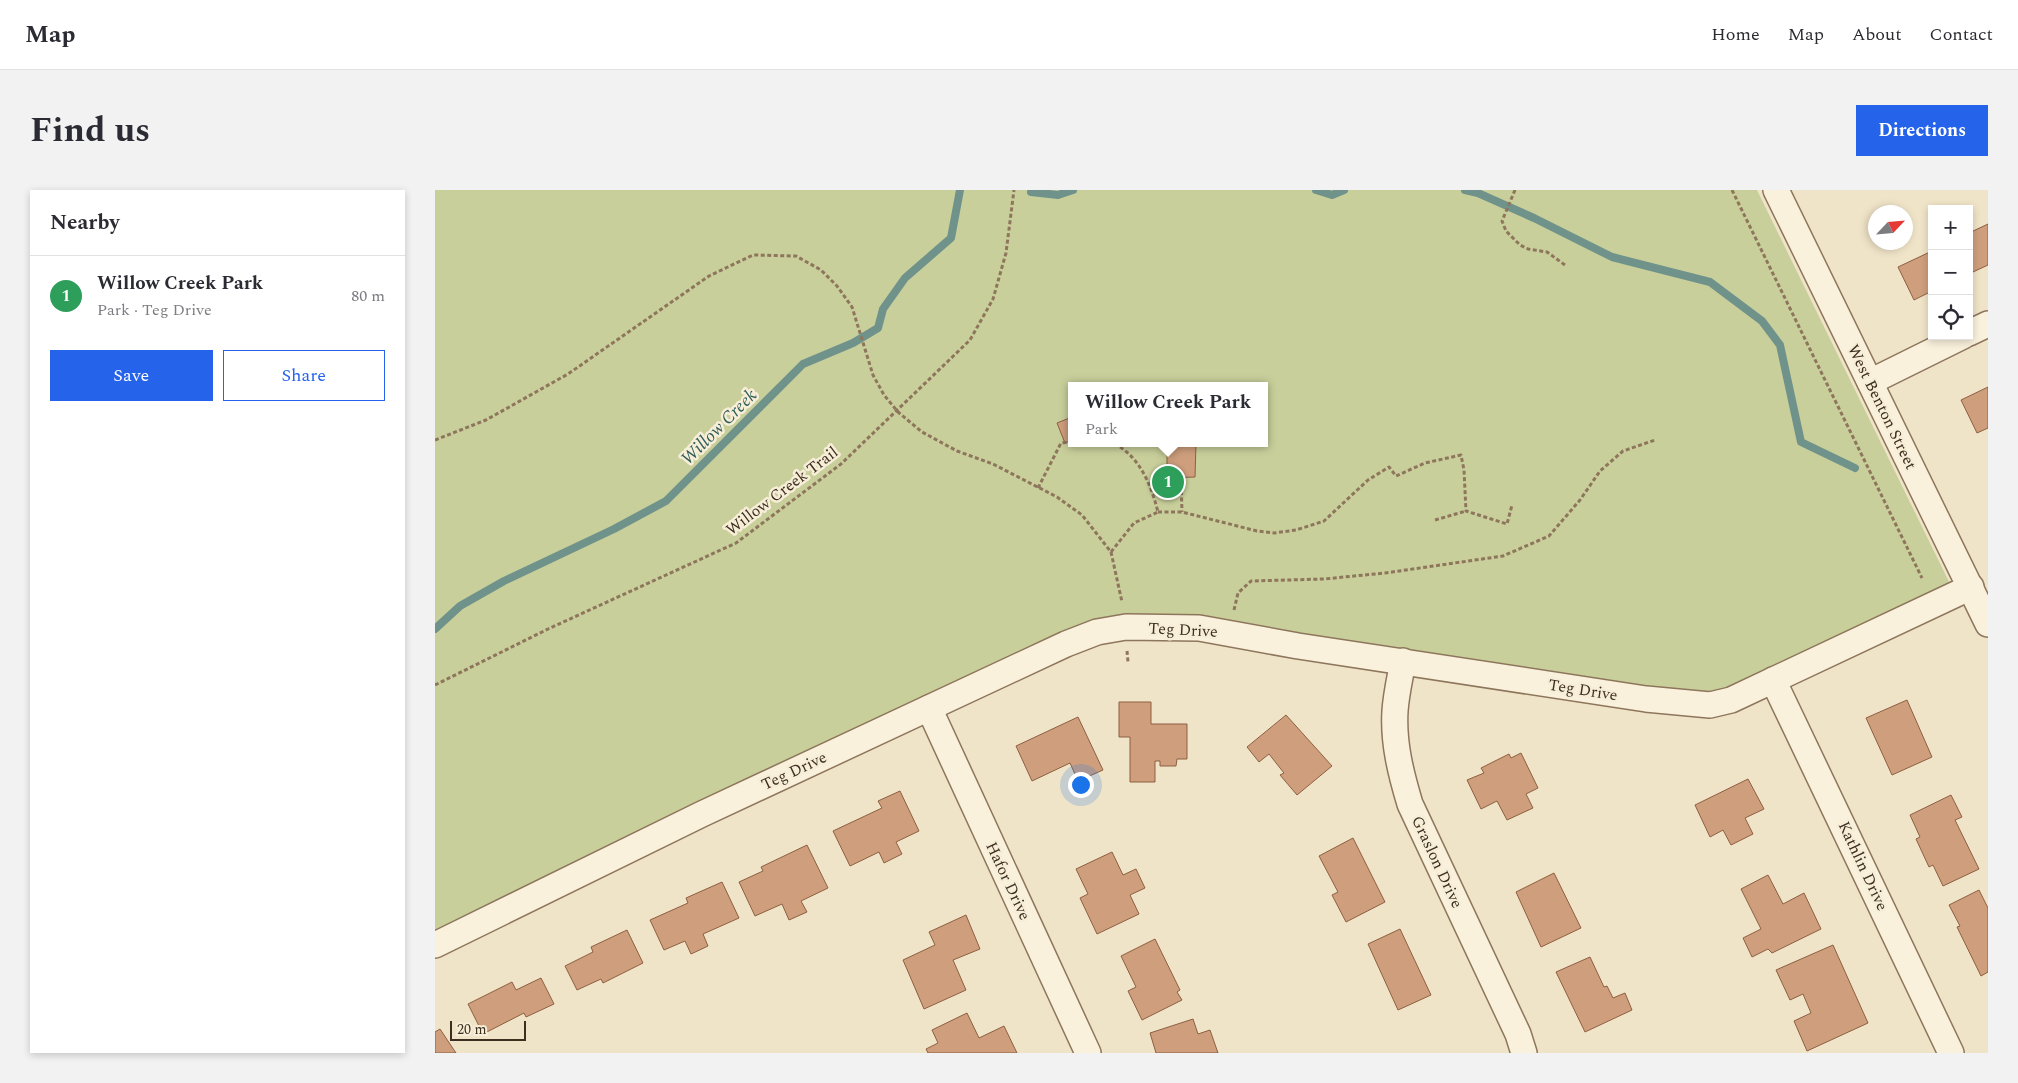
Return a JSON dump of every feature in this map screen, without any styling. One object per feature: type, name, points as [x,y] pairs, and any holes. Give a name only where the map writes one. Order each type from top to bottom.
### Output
[{"type":"street","name":"West Benton Street","points":[[1776,190],[1988,624]]},
{"type":"street","points":[[1973,331],[1988,324]]},
{"type":"street","points":[[1870,382],[1955,340]]},
{"type":"street","name":"Teg Drive","points":[[435,945],[684,823],[1066,644],[1097,632],[1126,627],[1199,628],[1298,646],[1646,699],[1689,704],[1710,704],[1731,700],[1971,587]]},
{"type":"street","name":"Graslon Drive","points":[[1403,661],[1395,710],[1395,727],[1399,766],[1410,804],[1518,1034],[1524,1053]]},
{"type":"street","name":"Kathlin Drive","points":[[1773,680],[1951,1053]]},
{"type":"street","name":"Hafor Drive","points":[[929,708],[1088,1053]]},
{"type":"path","name":"Willow Creek Trail","points":[[435,685],[547,629],[736,543],[841,464],[898,412],[970,340],[993,299],[1006,253],[1013,190]]},
{"type":"path","points":[[1515,190],[1502,221],[1506,231],[1520,245],[1528,249],[1547,252],[1565,265]]},
{"type":"path","points":[[1732,190],[1922,578]]},
{"type":"path","points":[[435,440],[485,420],[568,374],[709,276],[753,254],[796,256],[821,270],[852,307],[873,376],[884,395],[898,412],[922,432],[957,450],[993,464],[1057,497],[1082,515],[1111,552],[1126,627],[1128,662]]},
{"type":"path","points":[[1230,633],[1238,593],[1251,581],[1324,579],[1441,566],[1503,556],[1549,536],[1580,500],[1600,471],[1623,452],[1655,440]]},
{"type":"path","points":[[1038,488],[1061,443],[1068,442]]},
{"type":"path","points":[[1123,447],[1139,464],[1157,512]]},
{"type":"path","points":[[1111,552],[1134,523],[1157,512],[1182,512],[1257,531],[1274,533],[1296,530],[1324,521],[1369,480],[1389,467],[1396,476],[1425,463],[1461,455],[1464,470],[1466,511]]},
{"type":"path","points":[[1181,478],[1182,512]]},
{"type":"path","points":[[1435,520],[1466,511],[1507,524],[1511,505]]},
{"type":"green space","points":[[435,190],[1757,190],[1955,594],[1731,700],[1126,627],[435,945]]},
{"type":"building","points":[[1988,224],[1988,265],[1973,272],[1973,250],[1973,231]]},
{"type":"building","points":[[1928,253],[1928,293],[1914,300],[1898,267]]},
{"type":"building","points":[[1988,387],[1988,428],[1977,433],[1961,400]]},
{"type":"building","points":[[1068,419],[1068,442],[1065,443],[1057,423]]},
{"type":"building","points":[[1167,447],[1196,447],[1195,477],[1167,478]]},
{"type":"building","points":[[1907,700],[1932,757],[1892,775],[1866,718]]},
{"type":"building","points":[[1119,702],[1151,702],[1151,724],[1187,724],[1187,759],[1177,759],[1176,766],[1160,766],[1160,761],[1155,761],[1155,782],[1130,782],[1130,737],[1119,737]]},
{"type":"building","points":[[1286,715],[1332,766],[1297,795],[1280,775],[1284,773],[1269,754],[1259,762],[1247,747]]},
{"type":"building","points":[[1078,717],[1103,770],[1078,781],[1070,763],[1032,781],[1016,746]]},
{"type":"building","points":[[1521,753],[1538,788],[1526,794],[1533,808],[1507,820],[1497,801],[1481,809],[1467,780],[1484,773],[1481,768],[1509,754],[1511,758]]},
{"type":"building","points":[[1748,779],[1764,809],[1745,818],[1753,834],[1731,845],[1723,830],[1710,837],[1695,805]]},
{"type":"building","points":[[900,791],[919,831],[896,842],[902,854],[884,863],[879,852],[850,866],[833,831],[882,808],[878,801]]},
{"type":"building","points":[[1951,795],[1962,817],[1955,820],[1979,869],[1943,886],[1933,865],[1929,867],[1916,839],[1920,837],[1910,815]]},
{"type":"building","points":[[1353,838],[1385,902],[1346,922],[1332,895],[1338,892],[1319,856]]},
{"type":"building","points":[[807,845],[828,888],[801,901],[807,912],[789,920],[782,904],[755,916],[739,882],[763,871],[761,867]]},
{"type":"building","points":[[1112,852],[1123,875],[1136,869],[1145,888],[1130,895],[1139,914],[1097,934],[1080,898],[1088,894],[1076,869]]},
{"type":"building","points":[[1554,873],[1581,928],[1541,947],[1516,892]]},
{"type":"building","points":[[1768,875],[1783,904],[1804,893],[1821,929],[1772,953],[1768,949],[1752,957],[1743,938],[1761,929],[1741,889]]},
{"type":"building","points":[[722,882],[739,918],[703,934],[708,946],[691,954],[685,941],[664,950],[650,920],[688,903],[686,898]]},
{"type":"building","points":[[1979,890],[1988,908],[1988,972],[1981,976],[1957,927],[1960,926],[1949,905]]},
{"type":"building","points":[[966,915],[980,949],[953,960],[966,990],[924,1009],[903,960],[935,945],[929,932]]},
{"type":"building","points":[[1400,929],[1431,995],[1398,1010],[1368,944]]},
{"type":"building","points":[[627,930],[643,963],[603,983],[601,979],[577,990],[565,966],[593,952],[591,947]]},
{"type":"building","points":[[1155,939],[1180,990],[1177,992],[1182,1000],[1142,1020],[1128,991],[1136,987],[1121,956]]},
{"type":"building","points":[[1833,945],[1868,1023],[1807,1051],[1794,1021],[1811,1013],[1803,994],[1790,1000],[1776,970]]},
{"type":"building","points":[[1590,957],[1604,987],[1607,986],[1613,998],[1625,993],[1632,1010],[1585,1032],[1556,972]]},
{"type":"building","points":[[541,978],[554,1004],[526,1017],[524,1013],[483,1034],[468,1004],[512,982],[516,990]]},
{"type":"building","points":[[967,1013],[979,1038],[1004,1026],[1017,1053],[928,1053],[926,1049],[938,1043],[932,1030]]},
{"type":"building","points":[[1193,1019],[1198,1034],[1210,1030],[1218,1053],[1156,1053],[1150,1033]]},
{"type":"building","points":[[440,1029],[456,1053],[435,1053],[435,1032]]},
{"type":"waterway","name":"Willow Creek","points":[[435,629],[460,606],[504,581],[614,529],[666,501],[803,364],[853,343],[878,328],[883,309],[905,278],[951,238],[960,190]]},
{"type":"waterway","points":[[1031,192],[1058,195],[1073,190]]},
{"type":"waterway","points":[[1316,190],[1332,195],[1344,190]]},
{"type":"waterway","points":[[1465,190],[1478,193],[1534,218],[1612,257],[1710,282],[1762,321],[1780,345],[1801,442],[1855,468]]},
{"type":"place","name":"Willow Creek Park","points":[[1168,482]]}]
